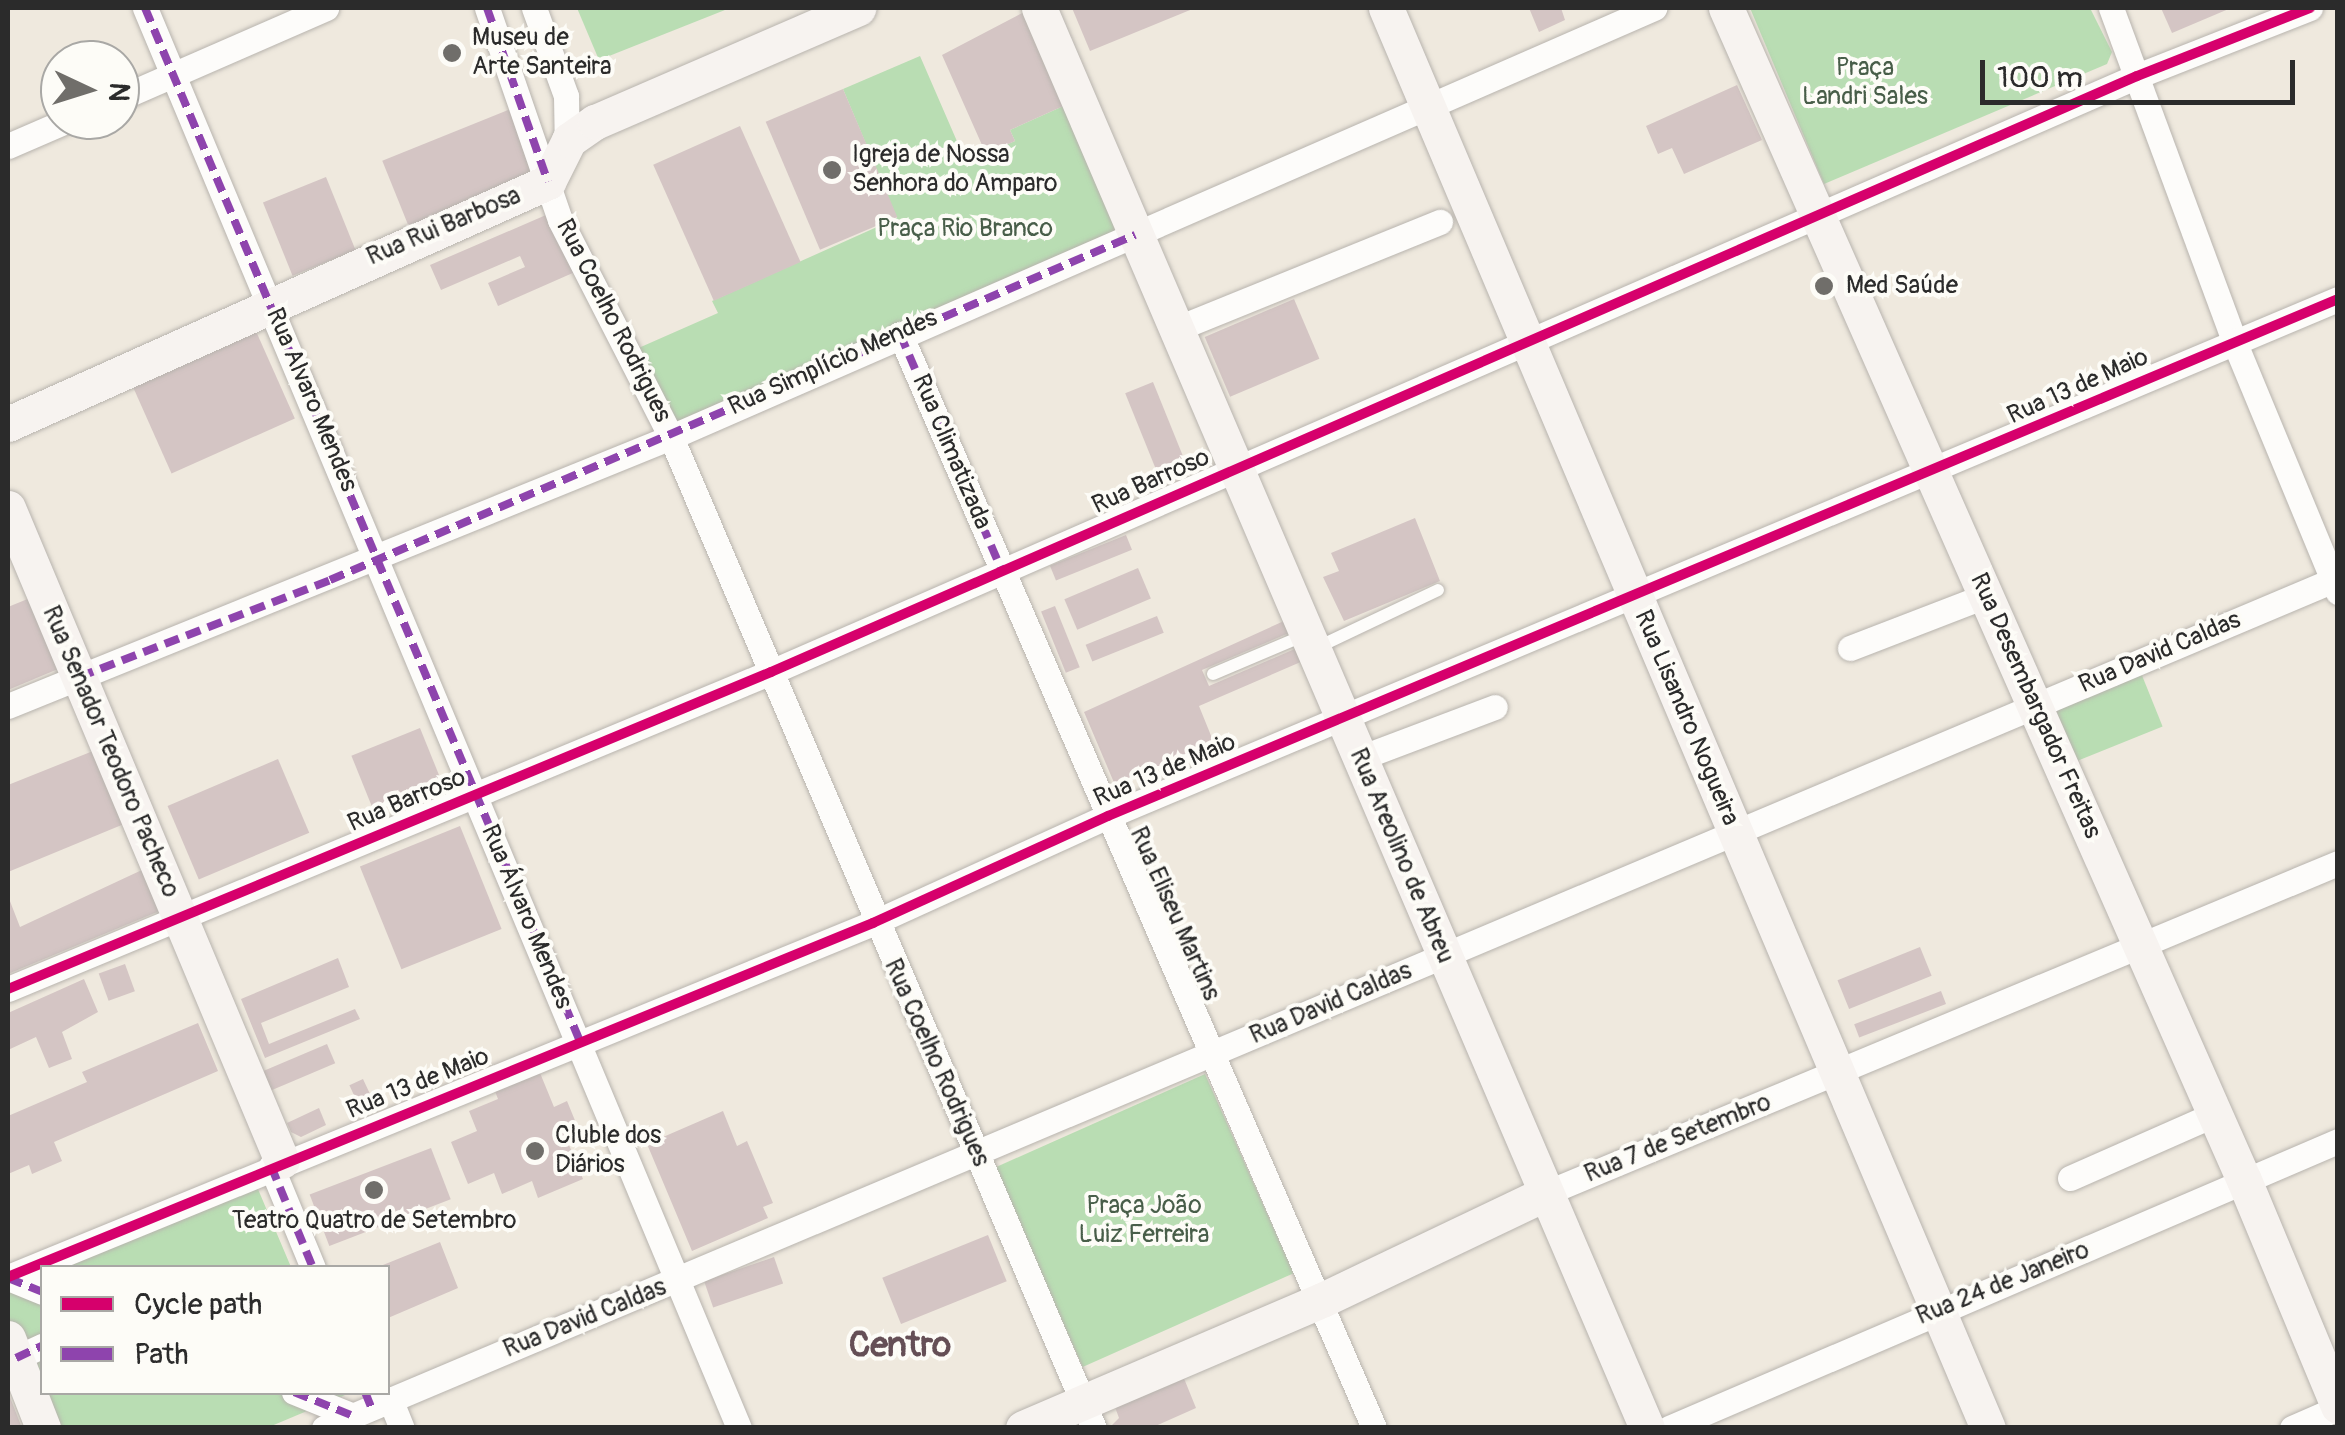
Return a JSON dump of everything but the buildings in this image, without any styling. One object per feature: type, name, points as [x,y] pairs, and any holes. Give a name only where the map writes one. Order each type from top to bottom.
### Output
[{"type":"street","name":"Rua Alvaro Mendes","points":[[145,8],[473,794]]},
{"type":"street","points":[[140,89],[326,8]]},
{"type":"street","name":"Rua Coelho Rodrigues","points":[[487,8],[552,195],[671,437],[873,923],[1089,1416]]},
{"type":"street","points":[[534,8],[566,96],[569,140],[617,110],[858,8]]},
{"type":"street","name":"Rua Areolino de Abreu","points":[[1039,8],[1442,958],[1647,1428]]},
{"type":"street","name":"Rua Lisandro Nogueira","points":[[1386,8],[1988,1428]]},
{"type":"street","name":"Rua Simplício Mendes","points":[[8,706],[671,437],[1654,8]]},
{"type":"street","name":"Rua Desembargador Freitas","points":[[1726,8],[2244,1180],[2338,1407]]},
{"type":"street","points":[[2112,8],[2234,341],[2336,583]]},
{"type":"street","name":"Rua Barroso","points":[[8,990],[771,672],[1234,466],[1821,218],[2137,76],[2310,8]]},
{"type":"street","points":[[8,146],[40,132]]},
{"type":"street","name":"Rua Rui Barbosa","points":[[8,424],[269,302],[552,195],[569,140]]},
{"type":"street","points":[[1176,329],[1440,222]]},
{"type":"street","name":"Rua 13 de Maio","points":[[8,1277],[579,1039],[873,923],[1108,816],[1635,598],[2338,299]]},
{"type":"street","name":"Rua Climatizada","points":[[900,334],[1002,571]]},
{"type":"street","name":"Rua Senador Teodoro Pacheco","points":[[8,508],[179,917],[313,1265]]},
{"type":"street","name":"Rua Eliseu Martins","points":[[1002,571],[1215,1052],[1374,1428]]},
{"type":"street","name":"Rua David Caldas","points":[[324,1428],[977,1156],[1733,831],[2336,583]]},
{"type":"street","points":[[1850,648],[1987,595]]},
{"type":"street","points":[[1360,758],[1496,707]]},
{"type":"street","name":"Rua Álvaro Mendes","points":[[473,794],[739,1428]]},
{"type":"street","name":"Rua 7 de Setembro","points":[[1023,1428],[1089,1416],[1546,1193],[2141,949],[2338,863]]},
{"type":"street","points":[[2070,1178],[2215,1114]]},
{"type":"street","name":"Rua 24 de Janeiro","points":[[1669,1428],[2338,1141]]},
{"type":"street","points":[[8,1277],[40,1291]]},
{"type":"street","points":[[22,1348],[43,1428]]},
{"type":"street","points":[[307,1395],[368,1409],[402,1428]]},
{"type":"street","points":[[2292,1428],[2338,1407]]},
{"type":"lane","points":[[1213,674],[1310,642],[1438,590]]},
{"type":"green space","points":[[577,8],[730,8],[599,60]]},
{"type":"green space","name":"Praça Landri Sales","points":[[1750,8],[2090,8],[2112,52],[2107,64],[1824,184]]},
{"type":"green space","name":"Praça Rio Branco","points":[[920,56],[966,162],[1015,141],[1010,130],[1070,103],[1126,231],[676,430],[634,350],[718,313],[712,301],[897,218],[843,89]]},
{"type":"green space","points":[[2139,668],[2163,726],[2073,763],[2049,704]]},
{"type":"green space","name":"Praça João Luiz Ferreira","points":[[1205,1074],[1294,1273],[1083,1367],[994,1168]]},
{"type":"green space","points":[[252,1175],[290,1265],[47,1265]]},
{"type":"green space","points":[[40,1268],[40,1395],[345,1395],[269,1427],[50,1427],[8,1321],[8,1282]]},
{"type":"marked path","points":[[145,8],[579,1039]]},
{"type":"marked path","points":[[487,8],[548,182]]},
{"type":"marked path","points":[[79,677],[330,580],[1135,235]]},
{"type":"marked path","points":[[900,334],[1002,571]]},
{"type":"marked path","points":[[271,1166],[312,1265]]},
{"type":"marked path","points":[[8,1278],[40,1291]]},
{"type":"marked path","points":[[16,1358],[40,1347]]},
{"type":"marked path","points":[[301,1395],[351,1415]]},
{"type":"marked path","points":[[366,1395],[371,1407]]},
{"type":"cycle path","points":[[8,989],[771,672],[2137,76],[2310,8]]},
{"type":"cycle path","points":[[8,1277],[873,923],[1108,816],[2338,299]]},
{"type":"place","name":"Museu de Arte Santeira","points":[[452,53]]},
{"type":"place","name":"Igreja de Nossa Senhora do Amparo","points":[[832,170]]},
{"type":"place","name":"Med Saúde","points":[[1824,286]]},
{"type":"place","name":"Cluble dos Diários","points":[[535,1151]]},
{"type":"place","name":"Teatro Quatro de Setembro","points":[[374,1190]]},
{"type":"district","name":"Centro","points":[[900,1345]]}]
